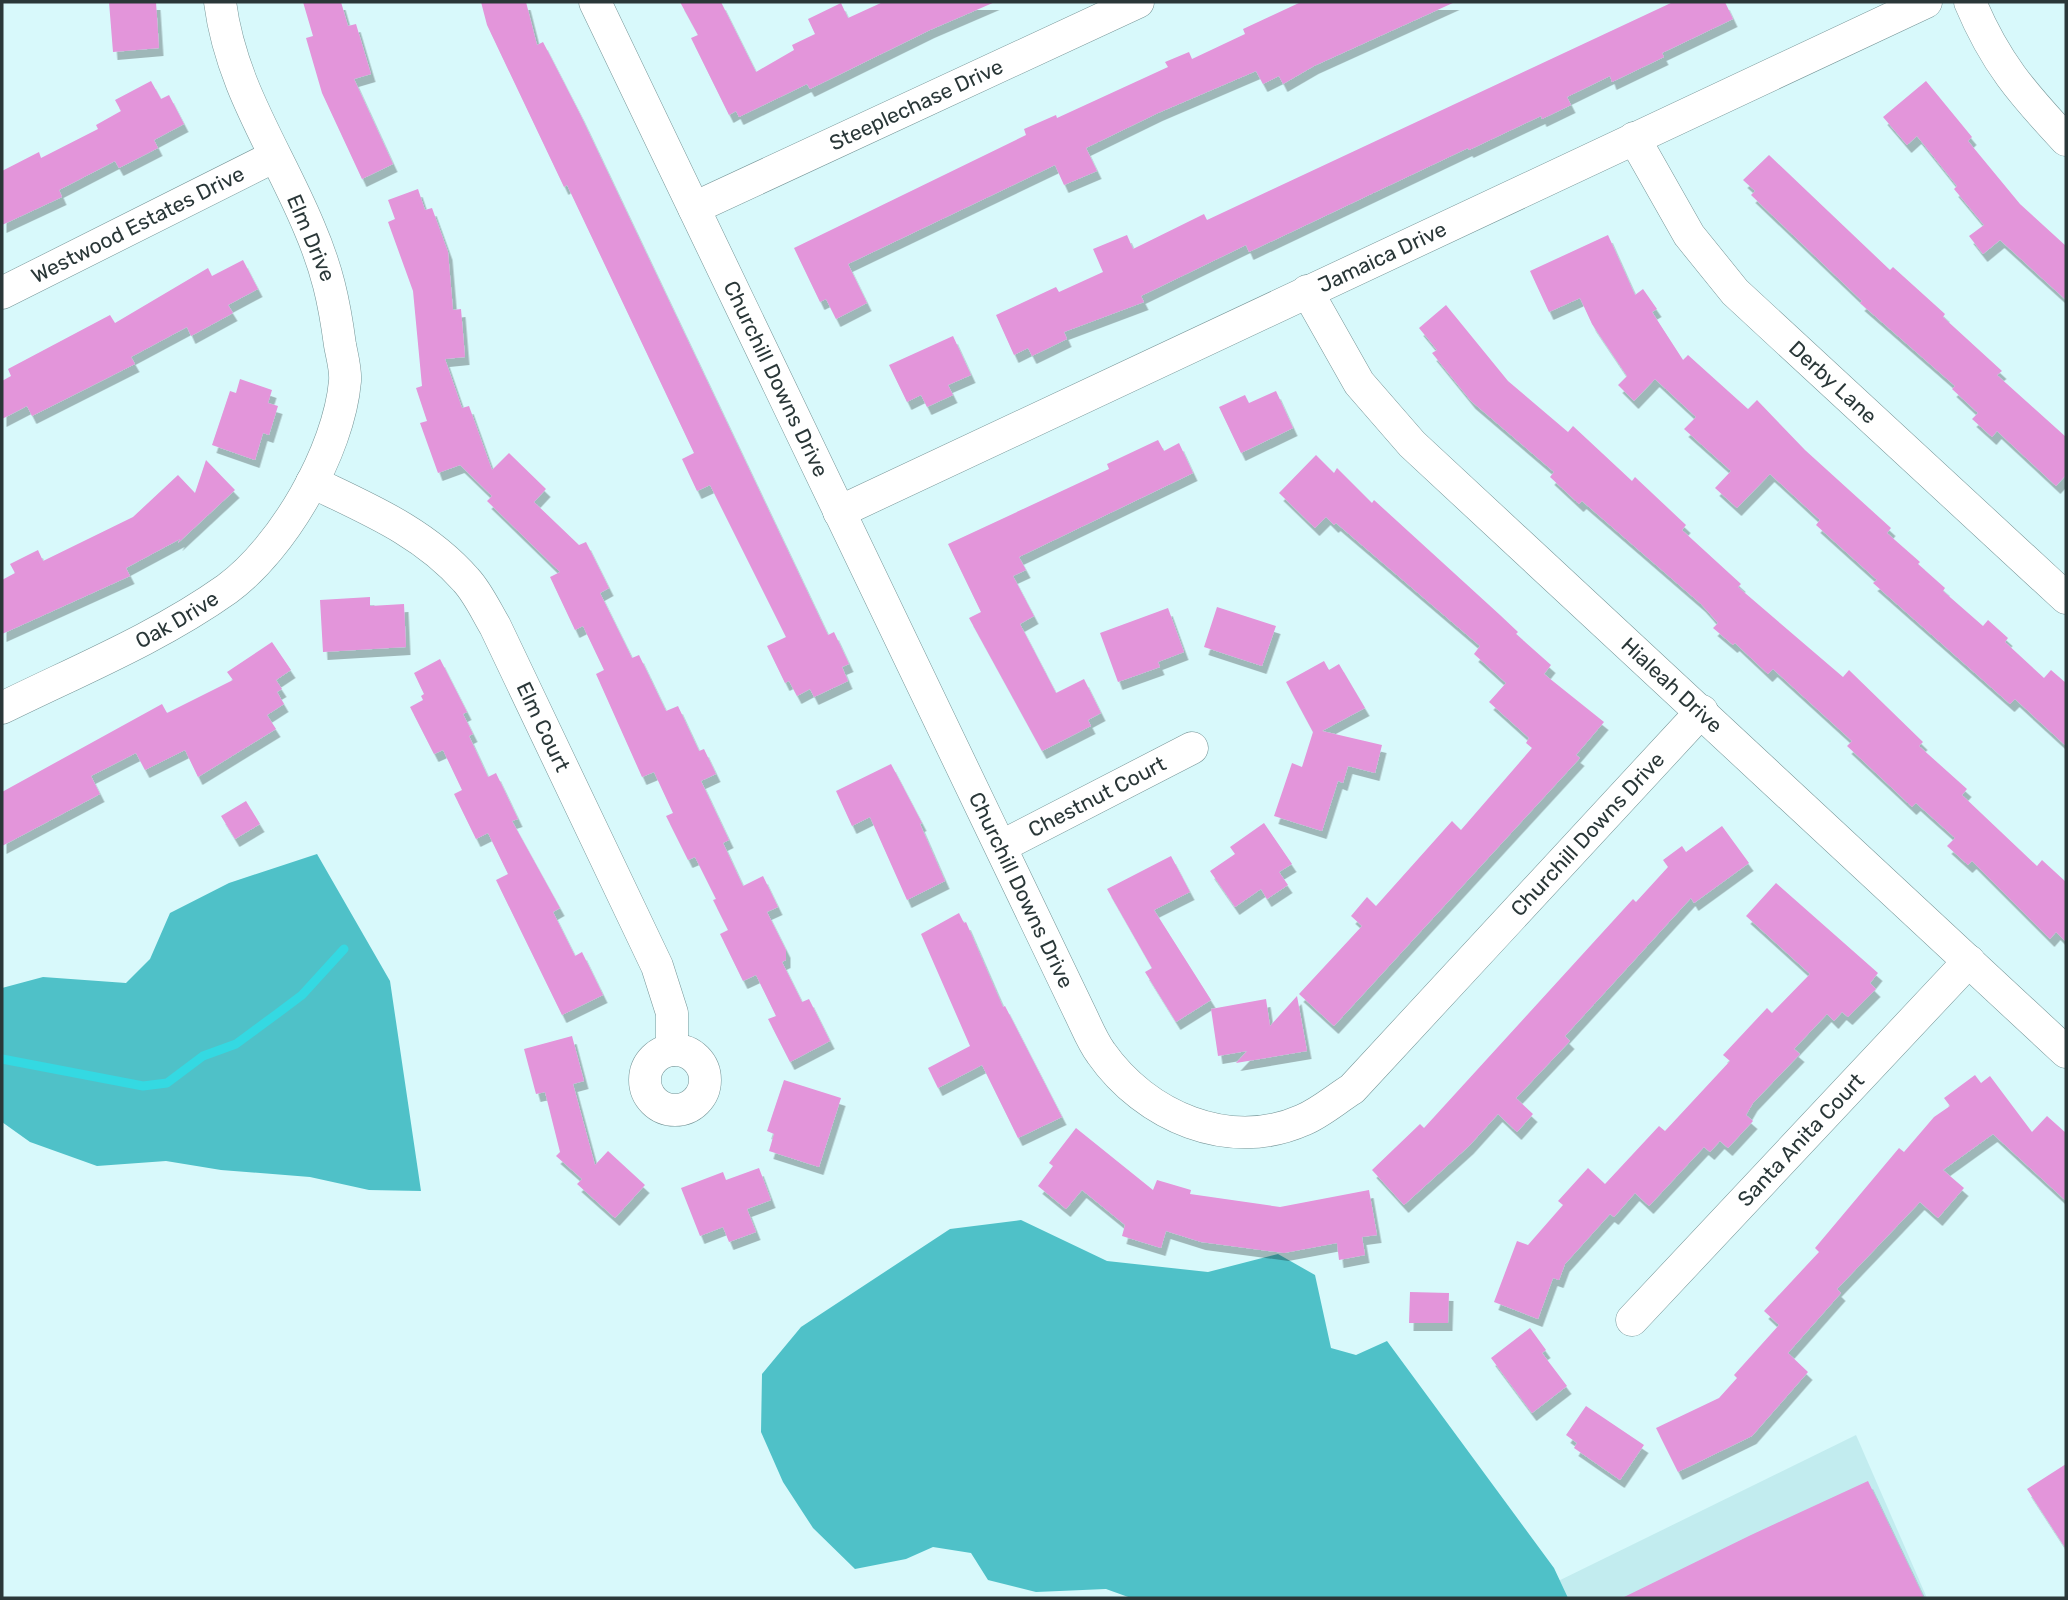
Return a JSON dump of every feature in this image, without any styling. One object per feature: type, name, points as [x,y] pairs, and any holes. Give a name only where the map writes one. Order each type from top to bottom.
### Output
[{"type":"street","name":"Elm Drive","points":[[220,2],[224,32],[240,85],[273,158],[308,225],[333,289],[345,380],[334,431],[312,482]]},
{"type":"street","name":"Churchill Downs Drive","points":[[595,2],[1101,1053],[1131,1087],[1170,1115],[1208,1130],[1241,1133],[1278,1129],[1304,1120],[1352,1089],[1702,711]]},
{"type":"street","name":"Steeplechase Drive","points":[[694,208],[1138,2]]},
{"type":"street","name":"Jamaica Drive","points":[[839,512],[1926,2]]},
{"type":"street","points":[[1970,2],[1988,45],[2015,86],[2066,140]]},
{"type":"street","name":"Derby Lane","points":[[1634,138],[1689,235],[1735,292],[2066,598]]},
{"type":"street","name":"Westwood Estates Drive","points":[[2,293],[273,158]]},
{"type":"street","name":"Hialeah Drive","points":[[1307,291],[1359,383],[1412,444],[2066,1052]]},
{"type":"street","name":"Oak Drive","points":[[2,708],[186,617],[230,587],[271,547],[312,482]]},
{"type":"street","name":"Elm Court","points":[[312,482],[398,523],[440,553],[468,582],[495,626],[657,966],[672,1013],[672,1050]]},
{"type":"street","name":"Chestnut Court","points":[[1002,846],[1192,748]]},
{"type":"street","name":"Santa Anita Court","points":[[1632,1320],[1969,961]]},
{"type":"shaded area","points":[[317,854],[390,981],[421,1191],[369,1190],[310,1177],[221,1170],[166,1161],[97,1166],[30,1142],[2,1122],[2,988],[43,977],[126,983],[150,959],[170,913],[229,883]]},
{"type":"shaded area","points":[[1021,1220],[1107,1261],[1208,1272],[1278,1254],[1315,1275],[1331,1348],[1356,1355],[1387,1341],[1554,1568],[1568,1598],[1131,1598],[1106,1589],[1036,1592],[988,1580],[971,1553],[933,1547],[906,1559],[855,1569],[813,1528],[783,1482],[761,1432],[762,1374],[801,1327],[950,1229]]},
{"type":"shaded area","points":[[1856,1435],[1927,1598],[1551,1598],[1546,1587]]},
{"type":"building","points":[[109,2],[156,2],[159,48],[113,52]]},
{"type":"building","points":[[303,2],[341,2],[348,26],[356,24],[371,74],[354,79],[393,164],[362,179],[322,93],[306,38],[313,36]]},
{"type":"building","points":[[481,2],[526,2],[537,45],[543,42],[580,114],[828,635],[834,632],[849,664],[842,667],[848,681],[814,697],[810,689],[797,696],[789,681],[785,683],[767,646],[786,637],[710,485],[697,491],[682,459],[694,453],[567,185],[564,187],[487,25]]},
{"type":"building","points":[[680,2],[721,2],[756,72],[794,50],[792,45],[815,34],[808,19],[841,3],[848,18],[883,2],[995,2],[930,30],[810,89],[807,84],[739,117],[736,111],[729,115],[691,38],[698,35]]},
{"type":"building","points":[[1301,2],[1455,2],[1314,66],[1283,84],[1279,76],[1263,84],[1256,71],[1158,113],[1086,148],[1097,171],[1064,185],[1055,165],[848,264],[867,303],[836,319],[826,299],[820,302],[794,248],[1026,135],[1024,129],[1056,115],[1057,118],[1168,67],[1165,62],[1189,52],[1192,59],[1245,34],[1243,29]]},
{"type":"building","points":[[1673,2],[1725,2],[1733,19],[1662,53],[1664,57],[1612,82],[1610,76],[1567,97],[1571,105],[1542,119],[1541,116],[1469,150],[1468,148],[1249,252],[1246,245],[1141,296],[1144,302],[1064,332],[1067,339],[1032,356],[1028,348],[1014,355],[996,315],[1056,287],[1059,292],[1103,272],[1093,249],[1127,235],[1133,249],[1204,214],[1207,220]]},
{"type":"building","points":[[151,81],[161,99],[169,95],[184,124],[154,140],[158,148],[119,168],[115,161],[59,190],[62,197],[2,225],[2,171],[39,152],[41,158],[98,129],[96,125],[121,111],[115,100]]},
{"type":"building","points":[[1926,81],[1972,137],[1968,141],[2020,204],[2066,246],[2066,300],[2000,240],[1983,254],[1969,236],[1984,225],[1954,189],[1957,186],[1917,136],[1907,145],[1883,117]]},
{"type":"building","points":[[1769,155],[1890,270],[1893,267],[1945,314],[1943,317],[2002,371],[1997,375],[2066,437],[2066,475],[2056,486],[1997,431],[1992,437],[1972,419],[1978,413],[1952,389],[1955,386],[1860,303],[1862,301],[1751,195],[1755,191],[1743,180]]},
{"type":"building","points":[[418,189],[425,210],[432,208],[448,252],[453,310],[461,309],[465,357],[445,359],[462,408],[469,406],[492,470],[509,453],[546,489],[534,502],[579,545],[586,542],[609,588],[600,593],[632,658],[639,655],[666,711],[678,706],[699,751],[704,749],[716,774],[701,781],[729,840],[723,843],[743,886],[763,876],[778,907],[767,912],[786,950],[786,960],[782,962],[802,1002],[809,999],[830,1041],[790,1062],[768,1019],[776,1016],[756,975],[743,981],[720,934],[728,930],[713,900],[716,899],[695,857],[688,860],[666,816],[673,813],[654,772],[642,777],[596,674],[604,670],[583,626],[575,630],[550,577],[560,572],[487,501],[492,496],[460,465],[438,473],[420,423],[427,421],[416,388],[422,386],[413,291],[388,222],[395,219],[388,200]]},
{"type":"building","points":[[1608,235],[1635,295],[1643,289],[1657,309],[1652,312],[1683,360],[1688,355],[1748,409],[1757,400],[1805,450],[1891,528],[1887,533],[1920,562],[1918,564],[1945,588],[1943,591],[1983,626],[1988,620],[2008,638],[2005,642],[2044,678],[2051,670],[2066,683],[2066,746],[2015,699],[2010,704],[1873,583],[1877,580],[1816,525],[1820,520],[1770,474],[1737,508],[1715,488],[1731,471],[1684,429],[1696,417],[1655,379],[1634,401],[1618,385],[1627,376],[1592,324],[1580,298],[1549,312],[1530,271]]},
{"type":"building","points":[[243,260],[258,289],[228,305],[233,313],[191,336],[187,327],[131,357],[135,364],[32,416],[27,406],[2,419],[2,381],[11,376],[8,369],[110,315],[115,323],[208,268],[212,276]]},
{"type":"building","points":[[1446,305],[1508,381],[1568,432],[1573,426],[1632,481],[1635,477],[1686,525],[1682,530],[1741,584],[1738,587],[1843,677],[1849,670],[1923,742],[1919,746],[1967,789],[1962,795],[2037,866],[2042,860],[2066,882],[2066,942],[2056,932],[2050,939],[1972,861],[1968,865],[1947,846],[1955,838],[1916,803],[1912,807],[1847,746],[1852,741],[1773,669],[1768,674],[1735,643],[1733,645],[1713,628],[1718,623],[1701,604],[1582,501],[1579,504],[1550,477],[1554,472],[1471,401],[1432,353],[1437,350],[1419,328]]},
{"type":"building","points":[[953,336],[971,375],[948,385],[953,395],[927,407],[921,395],[907,402],[889,365]]},
{"type":"building","points":[[240,379],[272,390],[268,403],[278,406],[269,435],[263,433],[255,460],[212,445],[230,391],[236,393]]},
{"type":"building","points":[[1276,391],[1293,428],[1241,453],[1219,407],[1245,395],[1249,403]]},
{"type":"building","points":[[1158,440],[1164,451],[1179,443],[1193,473],[1019,557],[1026,570],[1013,576],[1034,616],[1020,624],[1056,693],[1084,679],[1101,713],[1088,720],[1091,726],[1042,751],[969,618],[981,612],[948,544],[1109,469],[1107,464]]},
{"type":"building","points":[[1316,455],[1334,473],[1337,468],[1372,503],[1374,500],[1500,615],[1518,632],[1516,634],[1551,665],[1544,674],[1604,722],[1576,755],[1580,758],[1334,1026],[1299,994],[1362,926],[1351,916],[1367,897],[1376,906],[1452,821],[1461,830],[1532,748],[1526,743],[1529,738],[1489,702],[1506,683],[1474,654],[1480,646],[1336,523],[1334,525],[1326,517],[1315,528],[1279,493]]},
{"type":"building","points":[[206,460],[235,490],[178,543],[180,539],[126,568],[130,576],[2,634],[2,580],[15,573],[10,564],[38,550],[43,561],[133,517],[178,475],[195,493]]},
{"type":"building","points":[[370,597],[370,606],[404,604],[406,647],[323,652],[320,600]]},
{"type":"building","points":[[1217,607],[1276,626],[1262,666],[1204,647]]},
{"type":"building","points":[[1168,608],[1184,652],[1158,662],[1160,667],[1118,682],[1100,633]]},
{"type":"building","points":[[272,642],[291,670],[276,680],[282,689],[277,692],[284,704],[267,715],[276,729],[198,777],[185,750],[145,770],[136,753],[91,776],[100,794],[2,846],[2,792],[162,704],[167,713],[233,680],[227,672]]},
{"type":"building","points":[[440,659],[467,712],[463,714],[473,734],[469,736],[488,777],[496,773],[518,819],[512,821],[560,908],[553,912],[575,956],[582,952],[603,995],[562,1015],[496,880],[508,874],[488,833],[476,839],[454,794],[462,790],[443,750],[434,754],[410,707],[423,700],[421,696],[424,694],[414,673]]},
{"type":"building","points":[[1324,661],[1329,670],[1339,664],[1365,708],[1322,731],[1382,745],[1375,773],[1348,766],[1343,783],[1338,781],[1322,831],[1274,816],[1292,763],[1302,767],[1313,732],[1286,682]]},
{"type":"building","points":[[891,764],[922,823],[920,824],[945,881],[907,900],[870,817],[852,826],[836,791]]},
{"type":"building","points":[[246,801],[260,824],[235,839],[221,816]]},
{"type":"building","points":[[1264,823],[1292,864],[1279,872],[1288,885],[1267,899],[1261,889],[1235,907],[1210,871],[1235,854],[1230,847]]},
{"type":"building","points":[[1722,826],[1749,863],[1694,903],[1691,898],[1565,1036],[1570,1041],[1516,1098],[1533,1114],[1517,1132],[1498,1114],[1469,1146],[1404,1205],[1372,1170],[1420,1124],[1424,1128],[1633,899],[1636,902],[1668,867],[1663,860],[1682,846],[1686,852]]},
{"type":"building","points":[[1171,856],[1190,892],[1154,910],[1211,1000],[1176,1022],[1145,972],[1152,968],[1107,889]]},
{"type":"building","points":[[1776,883],[1878,973],[1870,983],[1876,989],[1848,1017],[1842,1012],[1834,1021],[1827,1014],[1794,1049],[1800,1054],[1753,1103],[1746,1115],[1753,1121],[1728,1148],[1720,1141],[1710,1152],[1704,1147],[1649,1206],[1635,1193],[1614,1217],[1610,1214],[1565,1264],[1559,1280],[1553,1278],[1538,1319],[1494,1302],[1517,1241],[1528,1245],[1563,1205],[1558,1201],[1588,1168],[1605,1184],[1659,1126],[1665,1131],[1730,1061],[1723,1055],[1767,1008],[1772,1013],[1810,974],[1746,916]]},
{"type":"building","points":[[959,913],[964,923],[966,922],[1003,1007],[1005,1006],[1062,1117],[1018,1138],[982,1065],[938,1088],[928,1068],[970,1046],[921,934]]},
{"type":"building","points":[[1297,996],[1307,1051],[1236,1063],[1247,1051],[1218,1056],[1211,1009],[1266,999],[1270,1026]]},
{"type":"building","points":[[572,1036],[584,1081],[573,1084],[595,1165],[608,1151],[645,1185],[615,1218],[577,1184],[582,1179],[556,1156],[560,1152],[545,1092],[536,1094],[524,1049]]},
{"type":"building","points":[[1975,1075],[1981,1083],[1990,1076],[2032,1132],[2047,1116],[2066,1133],[2066,1201],[1993,1134],[1943,1170],[1964,1188],[1938,1218],[1920,1202],[1837,1289],[1841,1293],[1788,1353],[1808,1372],[1752,1436],[1678,1472],[1656,1428],[1719,1398],[1737,1378],[1734,1375],[1779,1325],[1764,1311],[1819,1252],[1815,1248],[1899,1148],[1904,1152],[1934,1117],[1950,1106],[1944,1098]]},
{"type":"building","points":[[784,1080],[841,1098],[819,1167],[769,1151],[774,1134],[767,1131]]},
{"type":"building","points":[[1076,1128],[1153,1190],[1157,1180],[1191,1190],[1190,1194],[1280,1207],[1369,1190],[1377,1235],[1362,1237],[1365,1255],[1339,1260],[1337,1243],[1284,1253],[1201,1242],[1166,1231],[1161,1248],[1122,1236],[1125,1225],[1082,1190],[1066,1209],[1038,1186],[1053,1166],[1049,1163]]},
{"type":"building","points":[[759,1168],[771,1200],[747,1209],[756,1232],[729,1242],[723,1227],[700,1236],[681,1188],[723,1172],[726,1180]]},
{"type":"building","points":[[1410,1292],[1449,1293],[1448,1323],[1409,1323]]},
{"type":"building","points":[[1530,1328],[1546,1350],[1542,1353],[1567,1386],[1532,1413],[1491,1358]]},
{"type":"building","points":[[1586,1406],[1644,1445],[1620,1480],[1574,1448],[1577,1443],[1566,1435]]},
{"type":"building","points":[[2066,1464],[2066,1549],[2027,1489]]},
{"type":"building","points":[[1868,1481],[1924,1598],[1622,1598],[1751,1535]]},
{"type":"waterway","points":[[2,1059],[143,1086],[167,1083],[203,1056],[236,1044],[302,995],[344,949]]}]
